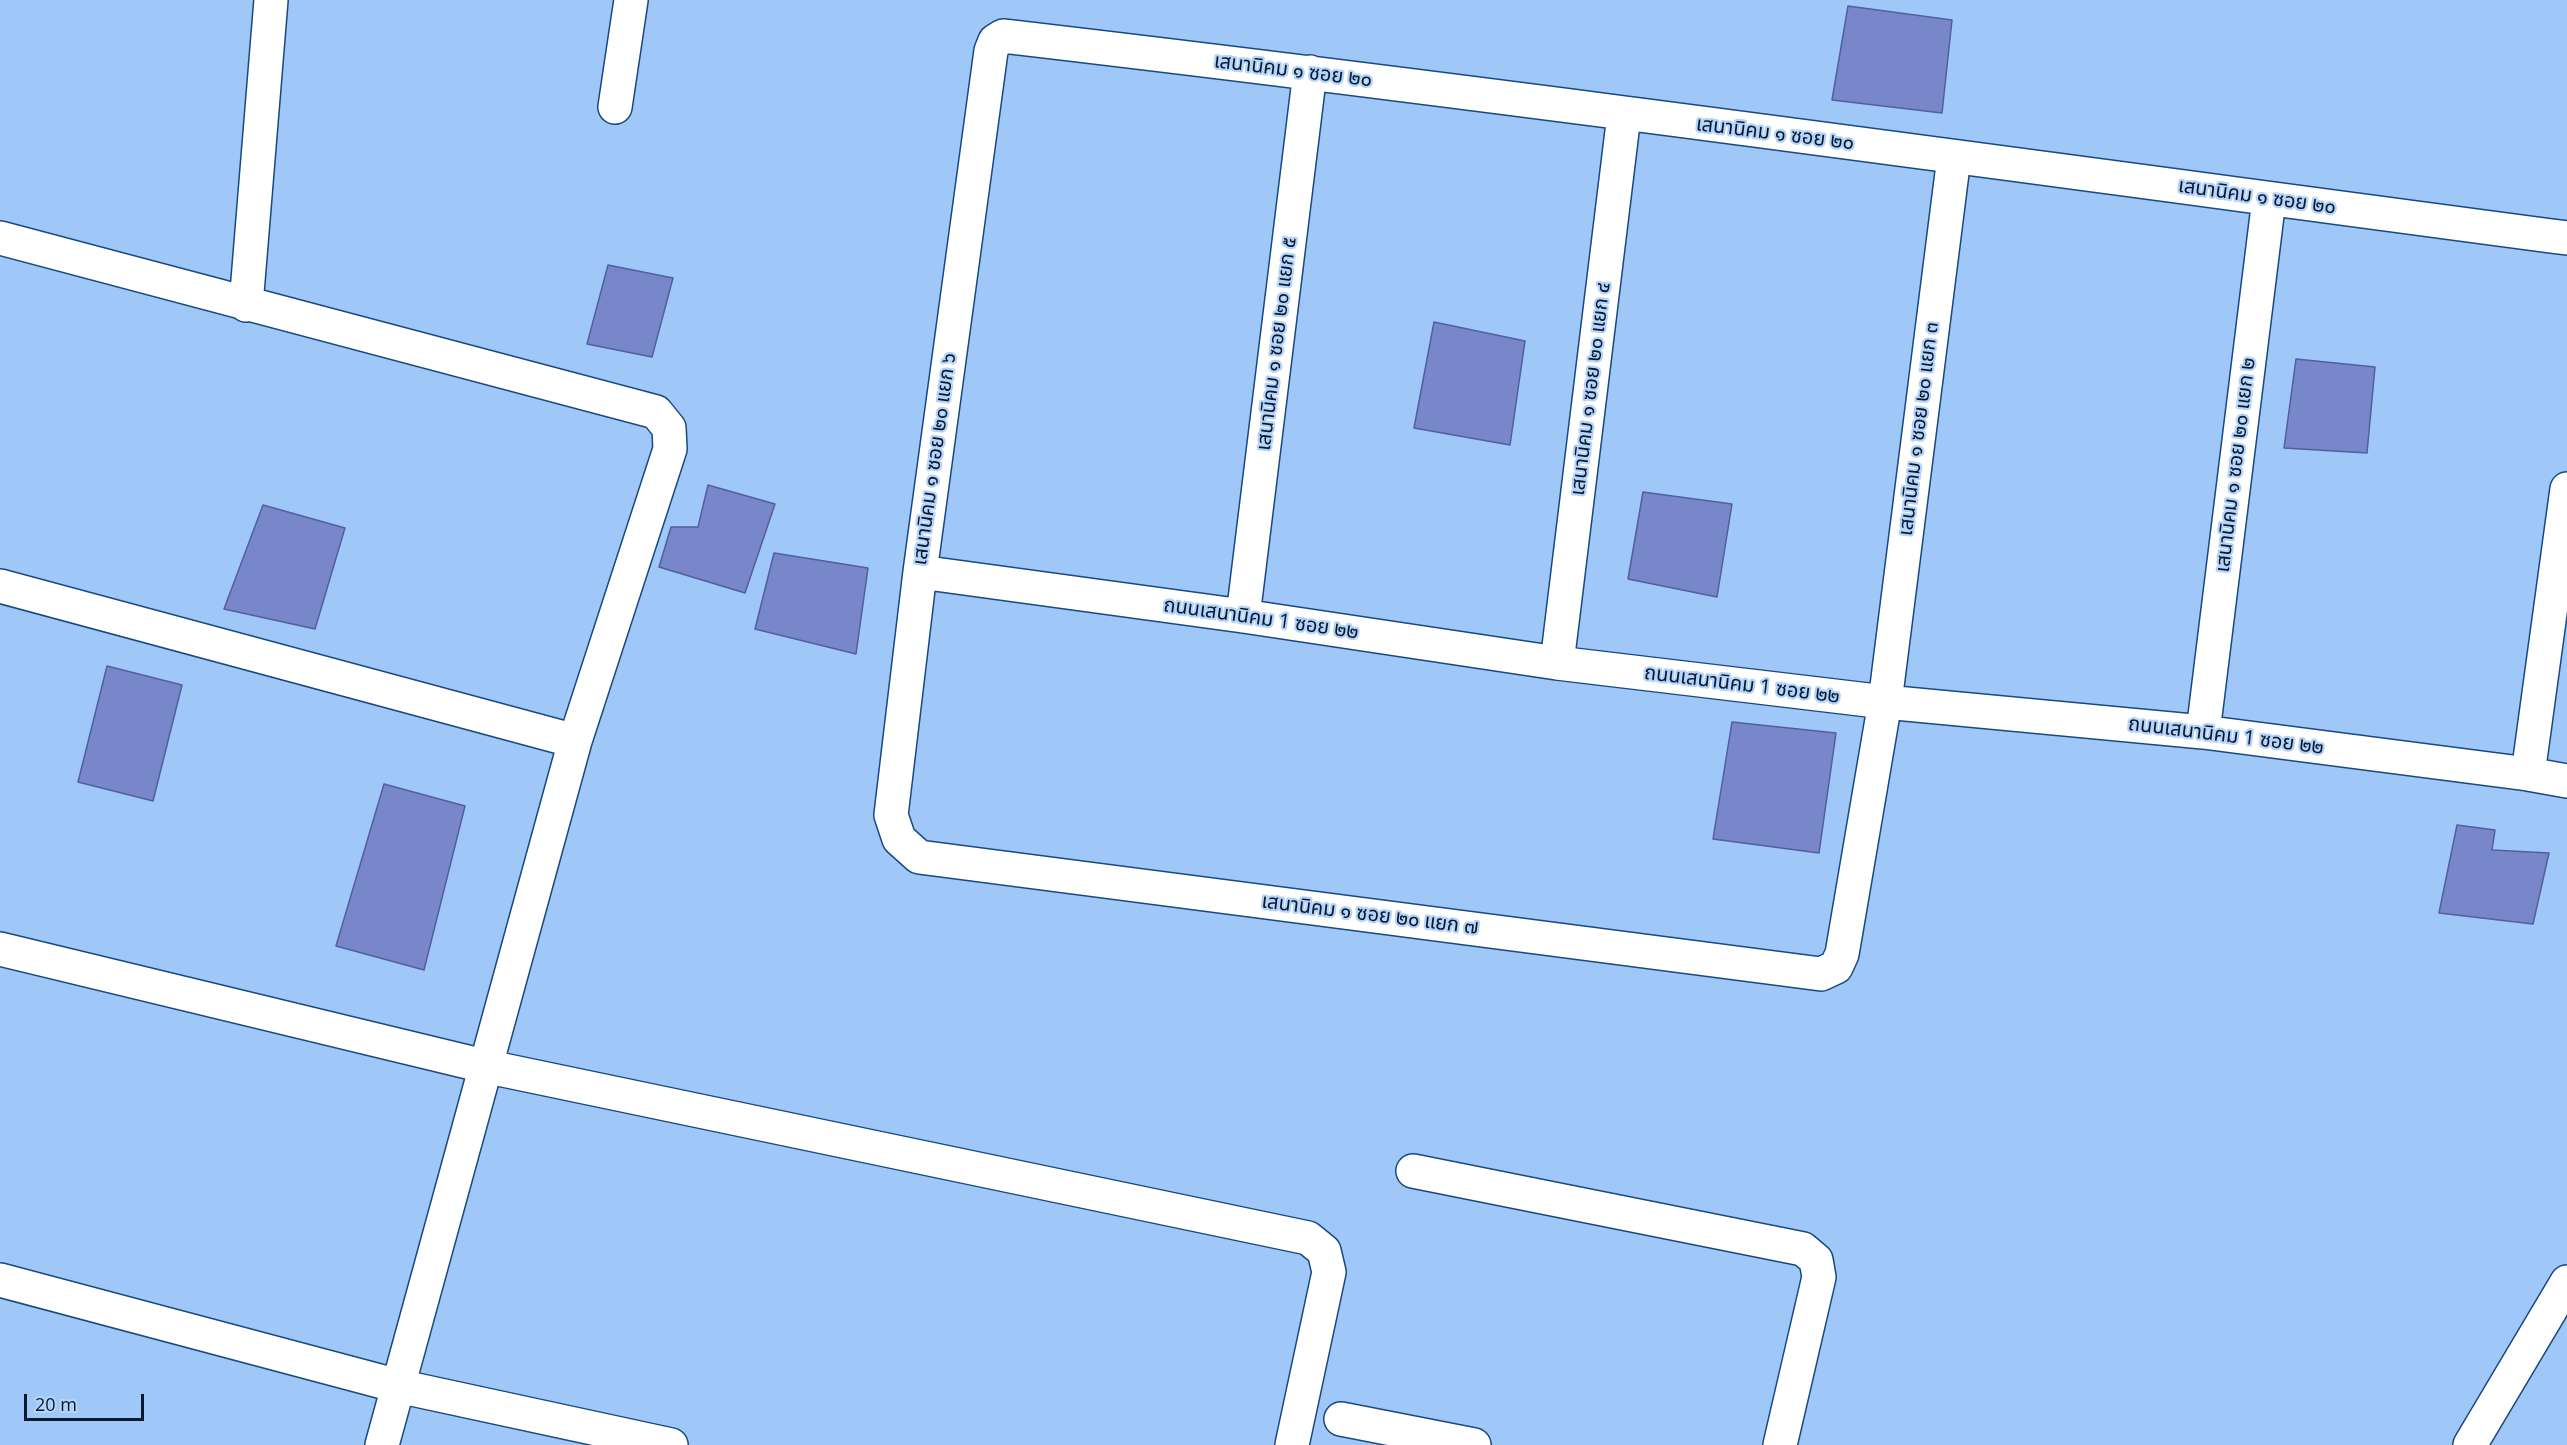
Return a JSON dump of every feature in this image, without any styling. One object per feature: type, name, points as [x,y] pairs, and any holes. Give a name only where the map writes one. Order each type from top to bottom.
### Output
[{"type":"street","points":[[246,305],[271,0]]},
{"type":"street","points":[[615,108],[631,0]]},
{"type":"street","name":"เสนานิคม ๑ ซอย ๒๐","points":[[991,51],[995,41],[1003,36],[1310,72],[2567,238]]},
{"type":"street","name":"เสนานิคม ๑ ซอย ๒๐ แยก ๖","points":[[920,857],[899,839],[891,815],[920,572],[991,51]]},
{"type":"street","name":"เสนานิคม ๑ ซอย ๒๐ แยก ๕","points":[[1243,616],[1310,72]]},
{"type":"street","name":"เสนานิคม ๑ ซอย ๒๐ แยก ๔","points":[[1557,663],[1624,115]]},
{"type":"street","name":"เสนานิคม ๑ ซอย ๒๐ แยก ๓","points":[[1821,974],[1836,967],[1842,954],[1885,702],[1954,157]]},
{"type":"street","name":"เสนานิคม ๑ ซอย ๒๐ แยก ๒","points":[[2203,732],[2269,199]]},
{"type":"street","points":[[0,238],[656,412],[669,428],[670,449],[575,741],[484,1066],[382,1445]]},
{"type":"street","points":[[2528,774],[2567,489]]},
{"type":"street","name":"ถนนเสนานิคม 1 ซอย ๒๒","points":[[920,572],[1243,616],[1557,663],[1885,702],[2203,732],[2567,781]]},
{"type":"street","points":[[0,586],[575,741]]},
{"type":"street","name":"เสนานิคม ๑ ซอย ๒๐ แยก ๗","points":[[920,857],[1821,974]]},
{"type":"street","points":[[0,949],[484,1066],[1308,1238],[1324,1251],[1329,1272],[1292,1445]]},
{"type":"street","points":[[1413,1171],[1803,1249],[1815,1260],[1819,1277],[1780,1445]]},
{"type":"street","points":[[0,1281],[398,1386],[671,1445]]},
{"type":"street","points":[[2470,1445],[2567,1282]]},
{"type":"street","points":[[1341,1419],[1474,1445]]},
{"type":"building","points":[[1848,6],[1952,20],[1942,113],[1832,100]]},
{"type":"building","points":[[608,265],[673,278],[652,357],[587,344]]},
{"type":"building","points":[[1434,322],[1525,341],[1510,445],[1414,428]]},
{"type":"building","points":[[2296,359],[2375,367],[2367,453],[2284,448]]},
{"type":"building","points":[[708,485],[775,504],[745,593],[659,567],[671,527],[698,527]]},
{"type":"building","points":[[1643,492],[1732,504],[1717,597],[1628,579]]},
{"type":"building","points":[[263,505],[345,528],[315,629],[224,609]]},
{"type":"building","points":[[774,553],[868,568],[856,654],[755,629]]},
{"type":"building","points":[[107,666],[182,685],[153,801],[78,782]]},
{"type":"building","points":[[1732,722],[1836,733],[1819,853],[1713,839]]},
{"type":"building","points":[[384,784],[465,806],[424,970],[336,946]]},
{"type":"building","points":[[2457,825],[2495,830],[2492,850],[2549,853],[2533,924],[2439,913]]}]
